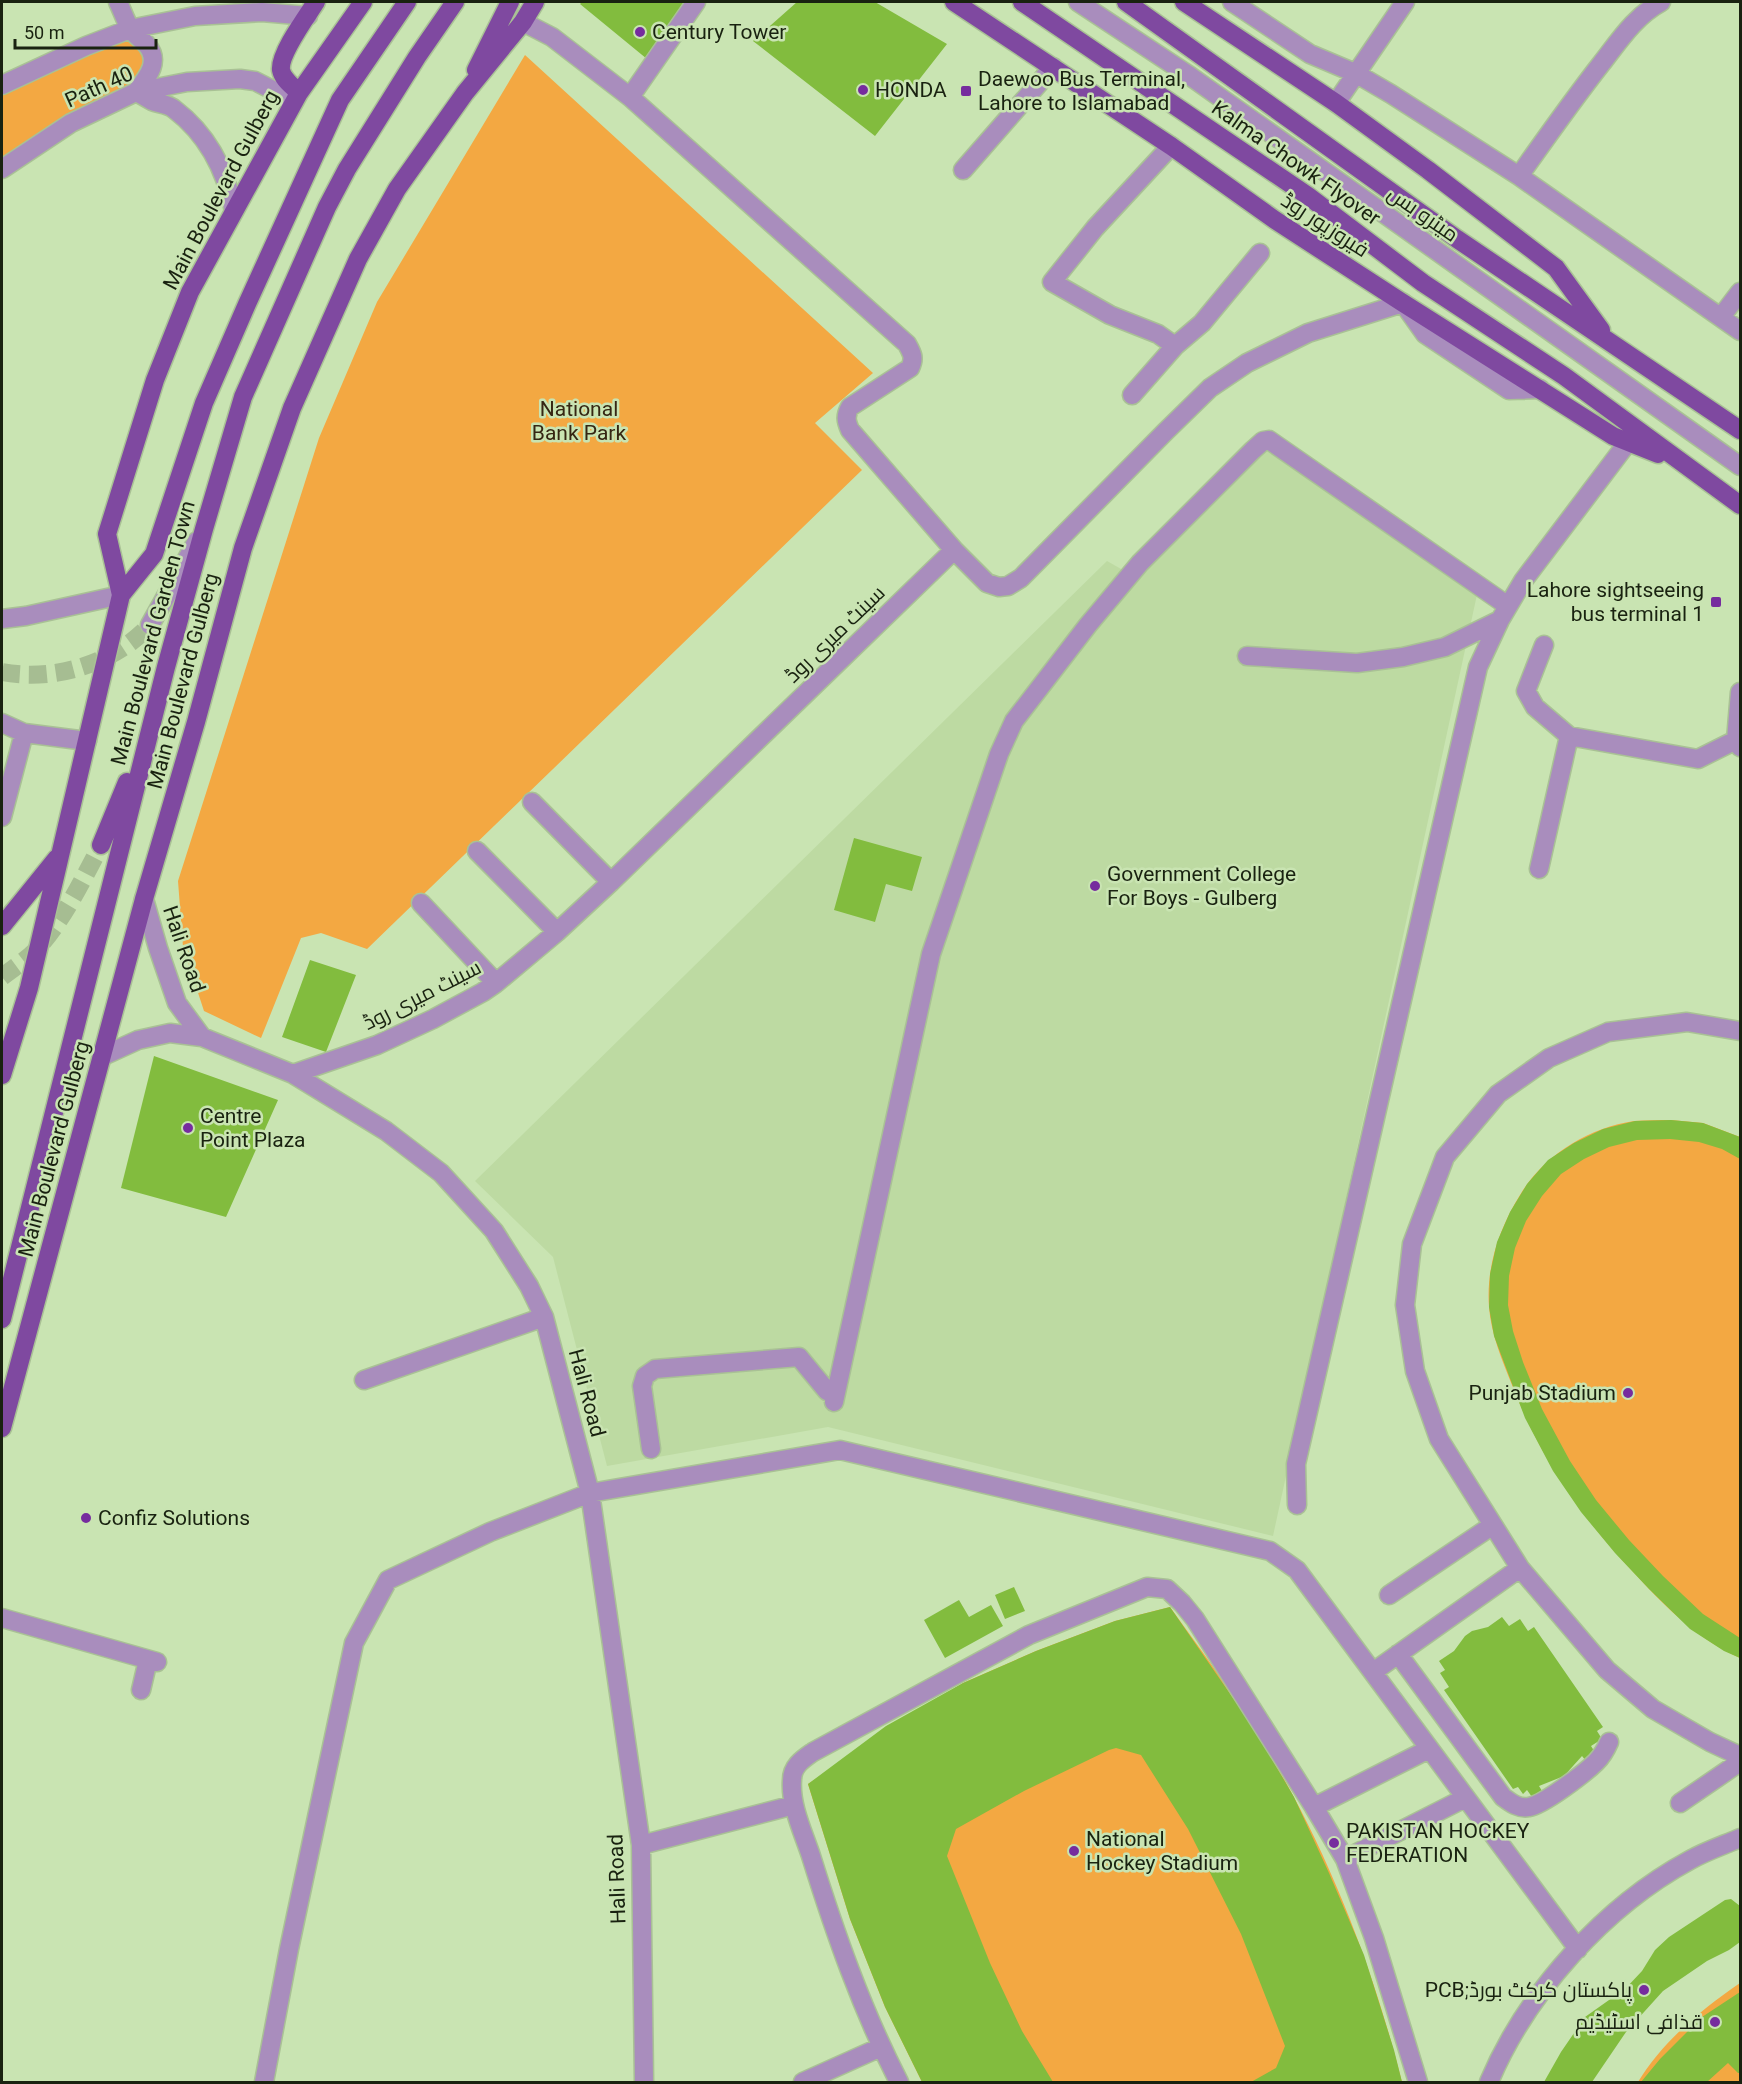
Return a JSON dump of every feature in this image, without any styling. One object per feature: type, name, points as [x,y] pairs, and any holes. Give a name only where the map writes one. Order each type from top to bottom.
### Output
[{"type":"main road","name":"Main Boulevard Gulberg","points":[[2,1075],[29,988],[121,595],[107,534],[155,380],[190,292],[234,211],[297,97],[363,2]]},
{"type":"main road","name":"Main Boulevard Garden Town","points":[[121,595],[154,554],[204,403],[340,100],[407,2]]},
{"type":"main road","name":"Main Boulevard Garden Town","points":[[2,1319],[166,667],[243,397],[327,207],[370,130],[455,2]]},
{"type":"main road","points":[[465,93],[510,2]]},
{"type":"main road","name":"Main Boulevard Gulberg","points":[[2,1428],[144,899],[196,722],[243,548],[292,408],[358,259],[397,189],[465,93],[523,22],[535,2]]},
{"type":"main road","name":"فیروزپور روڈ","points":[[954,2],[1172,146],[1275,220],[1613,436],[1684,466]]},
{"type":"main road","name":"Kalma Chowk Flyover","points":[[1022,2],[1308,196],[1423,283]]},
{"type":"main road","name":"Kalma Chowk Flyover","points":[[1126,2],[1457,239],[1607,339]]},
{"type":"main road","points":[[1184,2],[1336,103],[1556,268],[1607,339],[1740,430]]},
{"type":"main road","points":[[297,97],[280,68],[284,54],[312,9]]},
{"type":"main road","name":"فیروزپور روڈ","points":[[1423,283],[1564,376],[1740,506]]},
{"type":"main road","points":[[101,845],[124,790],[166,667]]},
{"type":"main road","points":[[2,926],[60,853]]},
{"type":"street","points":[[118,2],[130,29],[149,47],[152,54],[153,65],[149,77],[136,92],[154,102],[172,107],[192,125],[212,149],[230,188],[234,211]]},
{"type":"street","points":[[630,97],[696,2]]},
{"type":"street","name":"میٹرو بس","points":[[1077,2],[1199,83],[1740,466]]},
{"type":"street","points":[[1232,2],[1310,54],[1355,73],[1391,93],[1519,176],[1740,332]]},
{"type":"street","points":[[1336,103],[1405,2]]},
{"type":"street","points":[[1519,176],[1630,26],[1650,8],[1661,2]]},
{"type":"street","name":"Path 40","points":[[2,86],[86,46],[130,29],[195,16],[312,9]]},
{"type":"street","points":[[523,22],[552,37],[630,97],[907,344],[914,360],[910,368],[850,407],[846,414],[846,422],[850,430],[954,550],[987,583],[999,587],[1008,586],[1021,578],[1210,388],[1247,363],[1308,333],[1404,303]]},
{"type":"street","points":[[963,170],[1053,67]]},
{"type":"street","name":"Path 40","points":[[2,169],[71,123],[136,92],[187,82],[240,79],[255,81],[297,97]]},
{"type":"street","points":[[1172,146],[1095,228],[1052,282],[1110,315],[1158,334],[1175,346]]},
{"type":"street","points":[[1132,394],[1175,346],[1202,323],[1260,253]]},
{"type":"street","points":[[1721,317],[1740,292]]},
{"type":"street","points":[[651,1449],[642,1386],[645,1376],[655,1369],[799,1357],[834,1398],[932,954],[999,754],[1014,721],[1088,625],[1140,563],[1253,450],[1263,441],[1269,440],[1504,613]]},
{"type":"street","points":[[1297,1505],[1296,1464],[1478,667],[1504,613],[1523,581],[1628,442]]},
{"type":"street","points":[[150,625],[204,529]]},
{"type":"street","name":"سینٹ میری روڈ","points":[[293,1074],[377,1045],[433,1019],[496,983],[557,932],[611,882],[954,550]]},
{"type":"street","points":[[2,619],[26,616],[121,595]]},
{"type":"street","points":[[1247,656],[1357,663],[1392,659],[1445,647],[1504,613]]},
{"type":"street","points":[[1544,645],[1526,691],[1535,707],[1569,736],[1698,759],[1738,743],[1740,692]]},
{"type":"street","points":[[2,723],[24,733],[87,741]]},
{"type":"street","points":[[2,817],[24,733]]},
{"type":"street","points":[[1539,868],[1569,736]]},
{"type":"street","points":[[532,802],[611,882]]},
{"type":"street","points":[[477,851],[557,932]]},
{"type":"street","name":"Hali Road","points":[[144,899],[177,1003],[202,1036],[293,1074],[386,1131],[441,1173],[494,1231],[544,1317],[590,1493],[641,1845],[644,2082]]},
{"type":"street","points":[[421,903],[496,983]]},
{"type":"street","points":[[1740,1032],[1687,1022],[1608,1032],[1549,1058],[1498,1094],[1445,1157],[1412,1244],[1405,1305],[1415,1371],[1439,1439],[1520,1568],[1615,1677],[1653,1709],[1710,1742],[1740,1756]]},
{"type":"street","points":[[103,1056],[138,1040],[170,1032],[202,1036]]},
{"type":"street","points":[[364,1380],[544,1317]]},
{"type":"street","points":[[264,2082],[289,1949],[354,1643],[388,1580],[490,1532],[590,1493],[840,1450],[1270,1551],[1297,1570],[1578,1949]]},
{"type":"street","points":[[1389,1595],[1492,1525]]},
{"type":"street","points":[[1373,1672],[1520,1568]]},
{"type":"street","points":[[899,2082],[881,2048],[832,1922],[794,1804],[792,1779],[798,1763],[813,1752],[1029,1635],[1147,1587],[1167,1589],[1182,1602],[1195,1619],[1345,1859],[1374,1938],[1418,2082]]},
{"type":"street","points":[[2,1618],[152,1661],[141,1690]]},
{"type":"street","points":[[1398,1654],[1503,1797],[1512,1804],[1529,1807],[1545,1800],[1595,1763],[1610,1742]]},
{"type":"street","points":[[1314,1807],[1430,1749]]},
{"type":"street","points":[[1680,1803],[1740,1762]]},
{"type":"street","points":[[1345,1859],[1465,1798]]},
{"type":"street","points":[[641,1845],[794,1804]]},
{"type":"street","points":[[1489,2082],[1518,2025],[1559,1970],[1614,1914],[1661,1877],[1692,1859],[1740,1838]]},
{"type":"street","points":[[802,2082],[881,2048]]},
{"type":"shaded area","name":"Government College For Boys - Gulberg","points":[[1270,445],[1478,590],[1273,1536],[828,1427],[607,1466],[553,1257],[475,1181],[1107,561],[1137,578]]},
{"type":"green space","points":[[118,34],[149,47],[149,77],[2,169],[2,85]]},
{"type":"green space","name":"National Bank Park","points":[[525,55],[873,373],[815,423],[862,470],[367,949],[321,933],[301,938],[261,1038],[204,1011],[183,947],[178,881],[319,438],[377,302]]},
{"type":"green space","name":"Punjab Stadium","points":[[1671,1120],[1703,1123],[1740,1137],[1740,1658],[1711,1642],[1673,1612],[1617,1555],[1581,1510],[1550,1464],[1524,1413],[1501,1356],[1490,1317],[1490,1277],[1495,1249],[1520,1195],[1541,1168],[1569,1146],[1600,1130],[1634,1121]]},
{"type":"green space","name":"National Hockey Stadium","points":[[1170,1607],[1243,1712],[1278,1768],[1301,1811],[1342,1899],[1359,1944],[1390,2036],[1402,2082],[922,2082],[885,2007],[850,1919],[808,1784],[963,1683],[1036,1651],[1115,1621]]},
{"type":"green space","name":"قذافی اسٹیڈیم","points":[[1740,1983],[1740,2082],[1638,2082],[1659,2053],[1684,2027]]},
{"type":"building","name":"Century Tower","points":[[582,2],[688,2],[647,59],[580,4]]},
{"type":"building","name":"HONDA","points":[[797,2],[875,2],[947,44],[875,136],[753,41]]},
{"type":"building","points":[[854,838],[922,857],[912,891],[886,884],[875,922],[834,910]]},
{"type":"building","points":[[310,960],[356,975],[326,1052],[282,1037]]},
{"type":"building","points":[[154,1056],[278,1100],[226,1217],[121,1188]]},
{"type":"building","points":[[1671,1120],[1703,1123],[1740,1137],[1740,1159],[1722,1149],[1699,1142],[1670,1139],[1637,1140],[1609,1147],[1584,1159],[1561,1174],[1542,1196],[1526,1221],[1515,1248],[1509,1276],[1508,1305],[1523,1362],[1542,1409],[1570,1461],[1596,1500],[1663,1576],[1703,1614],[1740,1638],[1740,1658],[1724,1651],[1690,1629],[1615,1553],[1581,1512],[1553,1471],[1525,1418],[1494,1336],[1489,1307],[1490,1274],[1497,1242],[1510,1212],[1527,1184],[1548,1160],[1574,1143],[1603,1129],[1635,1121]]},
{"type":"building","points":[[1014,1587],[1025,1611],[1005,1619],[995,1595]]},
{"type":"building","points":[[959,1600],[969,1617],[991,1605],[1003,1626],[945,1658],[924,1620]]},
{"type":"building","name":"National Hockey Stadium","points":[[1170,1607],[1253,1727],[1294,1797],[1364,1955],[1402,2082],[1251,2082],[1276,2068],[1285,2046],[1241,1934],[1188,1829],[1141,1755],[1116,1748],[1024,1791],[956,1829],[947,1856],[990,1963],[1022,2031],[1053,2082],[922,2082],[885,2007],[850,1919],[808,1784],[886,1726],[963,1683],[1036,1651],[1115,1621]]},
{"type":"building","points":[[1502,1617],[1509,1626],[1520,1619],[1528,1631],[1534,1627],[1603,1727],[1597,1731],[1602,1739],[1591,1746],[1596,1754],[1586,1761],[1582,1756],[1564,1776],[1539,1786],[1542,1791],[1532,1797],[1527,1790],[1523,1794],[1518,1787],[1513,1789],[1444,1690],[1449,1687],[1440,1673],[1445,1670],[1439,1661],[1454,1651],[1465,1636],[1472,1631],[1488,1627]]},
{"type":"building","name":"PCB;پاکستان کرکٹ بورڈ","points":[[1731,1899],[1740,1906],[1740,1942],[1663,1991],[1626,2032],[1592,2082],[1544,2082],[1585,2017],[1626,1988],[1642,1971],[1655,1950],[1669,1937],[1725,1900]]},
{"type":"building","name":"قذافی اسٹیڈیم","points":[[1740,1992],[1740,2073],[1728,2063],[1707,2082],[1641,2082],[1660,2059],[1702,2017]]},
{"type":"tunnel","points":[[2,672],[42,674],[82,667],[119,650],[150,625]]},
{"type":"tunnel","points":[[2,977],[23,962],[45,939],[71,900],[101,845]]},
{"type":"place","name":"Century Tower","points":[[640,32]]},
{"type":"place","name":"HONDA","points":[[863,90]]},
{"type":"place","name":"Daewoo Bus Terminal, Lahore to Islamabad","points":[[966,91]]},
{"type":"place","name":"Lahore sightseeing bus terminal 1","points":[[1716,602]]},
{"type":"place","name":"Government College For Boys - Gulberg","points":[[1095,886]]},
{"type":"place","name":"Centre Point Plaza","points":[[188,1128]]},
{"type":"place","name":"Punjab Stadium","points":[[1628,1393]]},
{"type":"place","name":"Confiz Solutions","points":[[86,1518]]},
{"type":"place","name":"PAKISTAN HOCKEY FEDERATION","points":[[1334,1843]]},
{"type":"place","name":"National Hockey Stadium","points":[[1074,1851]]},
{"type":"place","name":"PCB;پاکستان کرکٹ بورڈ","points":[[1644,1990]]},
{"type":"place","name":"قذافی اسٹیڈیم","points":[[1715,2022]]}]
